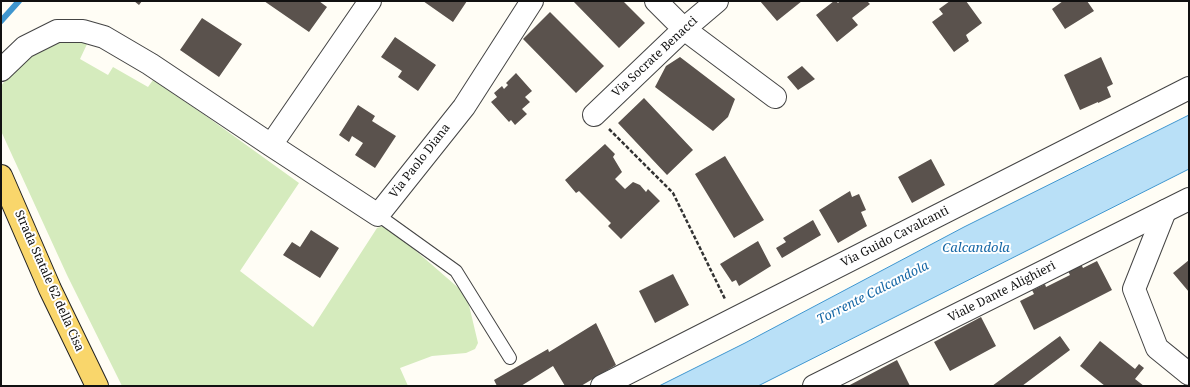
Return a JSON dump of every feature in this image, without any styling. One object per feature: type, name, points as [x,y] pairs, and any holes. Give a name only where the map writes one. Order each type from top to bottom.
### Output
[{"type":"main road","name":"Strada Statale 62 della Cisa","points":[[1,176],[50,289],[97,386]]},
{"type":"street","points":[[271,146],[370,1]]},
{"type":"street","name":"Via Paolo Diana","points":[[378,215],[464,107],[532,1]]},
{"type":"street","points":[[656,1],[684,29],[775,97]]},
{"type":"street","name":"Via Socrate Benacci","points":[[594,114],[684,29],[717,1]]},
{"type":"street","points":[[1,70],[25,47],[56,31],[83,31],[104,37],[150,64],[271,146],[378,215]]},
{"type":"street","name":"Via Guido Cavalcanti","points":[[602,386],[1189,88]]},
{"type":"street","name":"Viale Dante Alighieri","points":[[814,386],[1189,199]]},
{"type":"street","points":[[1165,211],[1134,289],[1157,348],[1189,374]]},
{"type":"lane","points":[[378,215],[456,271],[510,358]]},
{"type":"path","points":[[594,114],[672,193],[735,319]]},
{"type":"green space","points":[[65,38],[88,42],[80,59],[108,75],[113,67],[148,87],[153,80],[299,183],[240,271],[313,327],[377,228],[383,226],[392,230],[462,291],[468,301],[478,343],[475,349],[466,353],[432,356],[400,368],[408,386],[122,386],[67,275],[1,131],[1,86],[7,78],[46,44]]},
{"type":"water","name":"Calcandola","points":[[1189,115],[1189,169],[758,386],[659,386],[745,343],[964,227]]},
{"type":"building","points":[[134,1],[142,1],[139,5]]},
{"type":"building","points":[[264,1],[319,1],[327,7],[309,32]]},
{"type":"building","points":[[423,1],[467,1],[453,22]]},
{"type":"building","points":[[573,1],[623,1],[645,23],[619,48]]},
{"type":"building","points":[[760,1],[802,1],[777,21]]},
{"type":"building","points":[[834,1],[838,3],[840,1],[867,1],[870,4],[852,18],[858,25],[837,42],[816,15]]},
{"type":"building","points":[[950,1],[966,1],[982,23],[966,35],[969,41],[954,52],[932,22],[943,14],[939,9]]},
{"type":"building","points":[[1063,1],[1087,1],[1094,11],[1065,29],[1052,9]]},
{"type":"building","points":[[550,12],[604,66],[576,93],[523,39]]},
{"type":"building","points":[[202,18],[242,44],[219,77],[180,50]]},
{"type":"building","points":[[395,37],[436,65],[418,91],[398,77],[402,71],[381,57]]},
{"type":"building","points":[[680,57],[735,99],[728,117],[713,131],[655,87],[666,66]]},
{"type":"building","points":[[1101,57],[1113,84],[1107,87],[1111,97],[1080,110],[1064,75]]},
{"type":"building","points":[[802,66],[815,79],[798,90],[787,77]]},
{"type":"building","points":[[516,73],[532,91],[525,97],[530,102],[522,109],[527,114],[515,125],[511,120],[509,122],[491,102],[497,97],[494,93],[502,86],[504,89],[508,85],[506,83]]},
{"type":"building","points":[[644,98],[693,150],[667,175],[618,123]]},
{"type":"building","points":[[358,105],[375,116],[372,121],[396,136],[375,168],[355,155],[363,143],[352,136],[349,142],[339,135]]},
{"type":"building","points":[[605,144],[615,154],[613,157],[622,172],[615,179],[625,189],[633,182],[640,185],[646,192],[648,189],[660,201],[621,239],[608,226],[611,223],[579,191],[576,193],[565,180]]},
{"type":"building","points":[[725,156],[764,220],[734,238],[695,174]]},
{"type":"building","points":[[931,159],[945,185],[912,203],[898,177]]},
{"type":"building","points":[[850,191],[852,197],[859,194],[866,210],[861,212],[867,226],[838,243],[819,210]]},
{"type":"building","points":[[813,220],[821,235],[782,258],[776,248],[786,242],[783,238]]},
{"type":"building","points":[[311,230],[339,248],[320,278],[283,255],[292,242],[300,247]]},
{"type":"building","points":[[758,241],[771,266],[739,286],[736,280],[732,282],[720,264]]},
{"type":"building","points":[[1189,260],[1189,292],[1173,273]]},
{"type":"building","points":[[1097,261],[1112,290],[1034,330],[1020,301],[1034,294],[1032,290],[1045,284],[1046,287],[1070,275],[1068,271],[1081,264],[1083,268]]},
{"type":"building","points":[[673,274],[689,305],[655,323],[639,291]]},
{"type":"building","points":[[981,317],[996,346],[950,371],[934,342]]},
{"type":"building","points":[[596,323],[616,365],[581,386],[565,386],[553,366],[521,386],[497,386],[494,380],[548,349],[549,352]]},
{"type":"building","points":[[1060,336],[1070,350],[1022,386],[992,386]]},
{"type":"building","points":[[1100,341],[1135,369],[1139,364],[1144,368],[1135,379],[1144,386],[1105,386],[1080,366]]},
{"type":"building","points":[[897,360],[910,386],[848,386]]},
{"type":"waterway","points":[[1,21],[19,1]]},
{"type":"water label","name":"Torrente Calcandola","points":[[873,293]]}]
